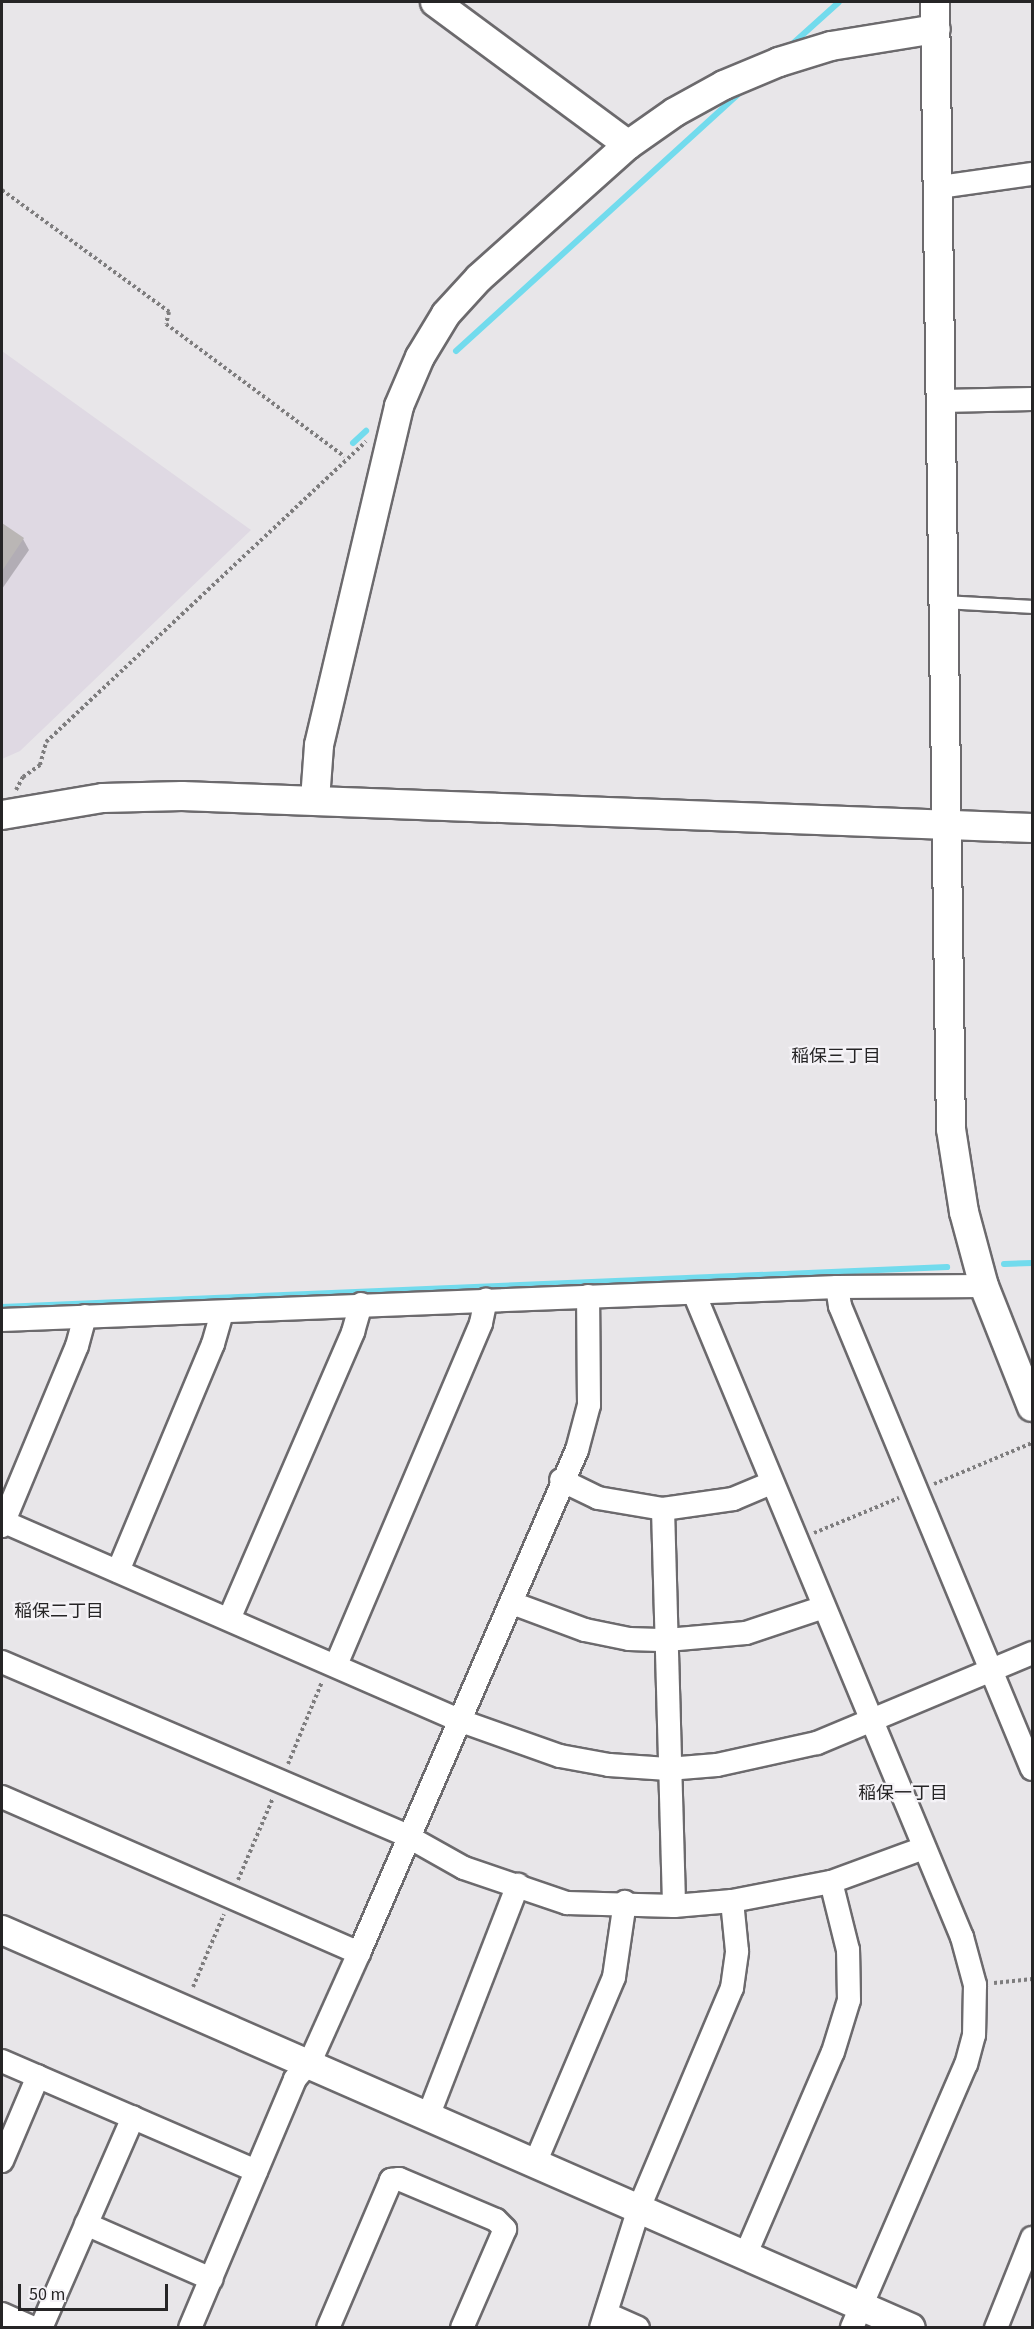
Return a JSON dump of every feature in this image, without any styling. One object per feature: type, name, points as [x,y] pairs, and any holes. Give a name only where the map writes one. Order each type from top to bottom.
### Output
[{"type":"street","points":[[435,2],[628,145]]},
{"type":"street","points":[[935,2],[951,1130],[964,1212],[984,1286],[1032,1407]]},
{"type":"street","points":[[315,800],[319,745],[392,432],[420,357],[446,314],[479,278],[628,145],[724,85],[779,62],[843,44],[936,29]]},
{"type":"street","points":[[939,187],[1032,174]]},
{"type":"street","points":[[942,401],[1032,399]]},
{"type":"street","points":[[9,814],[58,803],[132,797],[315,800],[1032,828]]},
{"type":"street","points":[[2,1320],[222,1312],[361,1304],[837,1287],[984,1286]]},
{"type":"street","points":[[837,1287],[840,1306],[1032,1769]]},
{"type":"street","points":[[694,1293],[771,1483],[962,1937],[975,1985],[974,2035],[966,2064],[858,2317]]},
{"type":"street","points":[[190,2328],[295,2079],[310,2062],[359,1953],[407,1836],[461,1721],[512,1603],[561,1480],[577,1450],[589,1405],[588,1296]]},
{"type":"street","points":[[336,1665],[481,1323],[486,1300]]},
{"type":"street","points":[[229,1619],[353,1332],[361,1304]]},
{"type":"street","points":[[118,1571],[213,1344],[222,1312]]},
{"type":"street","points":[[85,1316],[77,1346],[2,1523],[336,1665],[461,1721],[560,1756],[609,1765],[668,1769],[765,1757],[817,1743],[1032,1653]]},
{"type":"street","points":[[561,1480],[598,1498],[663,1509],[734,1499],[771,1483]]},
{"type":"street","points":[[663,1509],[668,1769],[674,1906]]},
{"type":"street","points":[[512,1603],[585,1630],[628,1639],[667,1640],[746,1633],[824,1607]]},
{"type":"street","points":[[2,1662],[407,1836],[464,1868],[567,1903],[625,1902],[674,1906],[732,1901],[831,1882],[924,1848]]},
{"type":"street","points":[[2,1797],[230,1899],[359,1953]]},
{"type":"street","points":[[745,2256],[833,2052],[849,2000],[848,1950],[831,1882]]},
{"type":"street","points":[[429,2114],[518,1885]]},
{"type":"street","points":[[638,2328],[604,2321],[639,2208],[732,1988],[737,1951],[732,1901]]},
{"type":"street","points":[[536,2161],[614,1977],[625,1902]]},
{"type":"street","points":[[2,1930],[536,2161],[745,2256],[858,2317],[911,2328]]},
{"type":"street","points":[[2,2061],[256,2171]]},
{"type":"street","points":[[2,2161],[38,2076]]},
{"type":"street","points":[[41,2328],[133,2117]]},
{"type":"street","points":[[328,2328],[391,2180],[399,2179],[496,2220],[505,2229],[462,2328]]},
{"type":"street","points":[[86,2224],[211,2279]]},
{"type":"street","points":[[996,2328],[1032,2238]]},
{"type":"street","points":[[2,2314],[34,2328]]},
{"type":"lane","points":[[945,602],[1032,607]]},
{"type":"path","points":[[2,190],[169,312],[166,324],[344,456]]},
{"type":"path","points":[[9,814],[23,777],[40,765],[46,742],[367,440],[392,432]]},
{"type":"path","points":[[183,2010],[324,1678],[336,1665]]},
{"type":"path","points":[[975,1985],[1032,1979]]},
{"type":"shaded area","points":[[2,351],[251,530],[20,751],[2,759]]},
{"type":"building","points":[[2,523],[24,538],[2,571]]},
{"type":"waterway","points":[[789,47],[839,2]]},
{"type":"waterway","points":[[456,351],[742,91]]},
{"type":"waterway","points":[[353,443],[366,431]]},
{"type":"waterway","points":[[1004,1264],[1032,1263]]},
{"type":"waterway","points":[[2,1307],[947,1267]]},
{"type":"district","name":"稲保三丁目","points":[[836,1057]]},
{"type":"district","name":"稲保二丁目","points":[[59,1612]]},
{"type":"district","name":"稲保一丁目","points":[[903,1794]]}]
